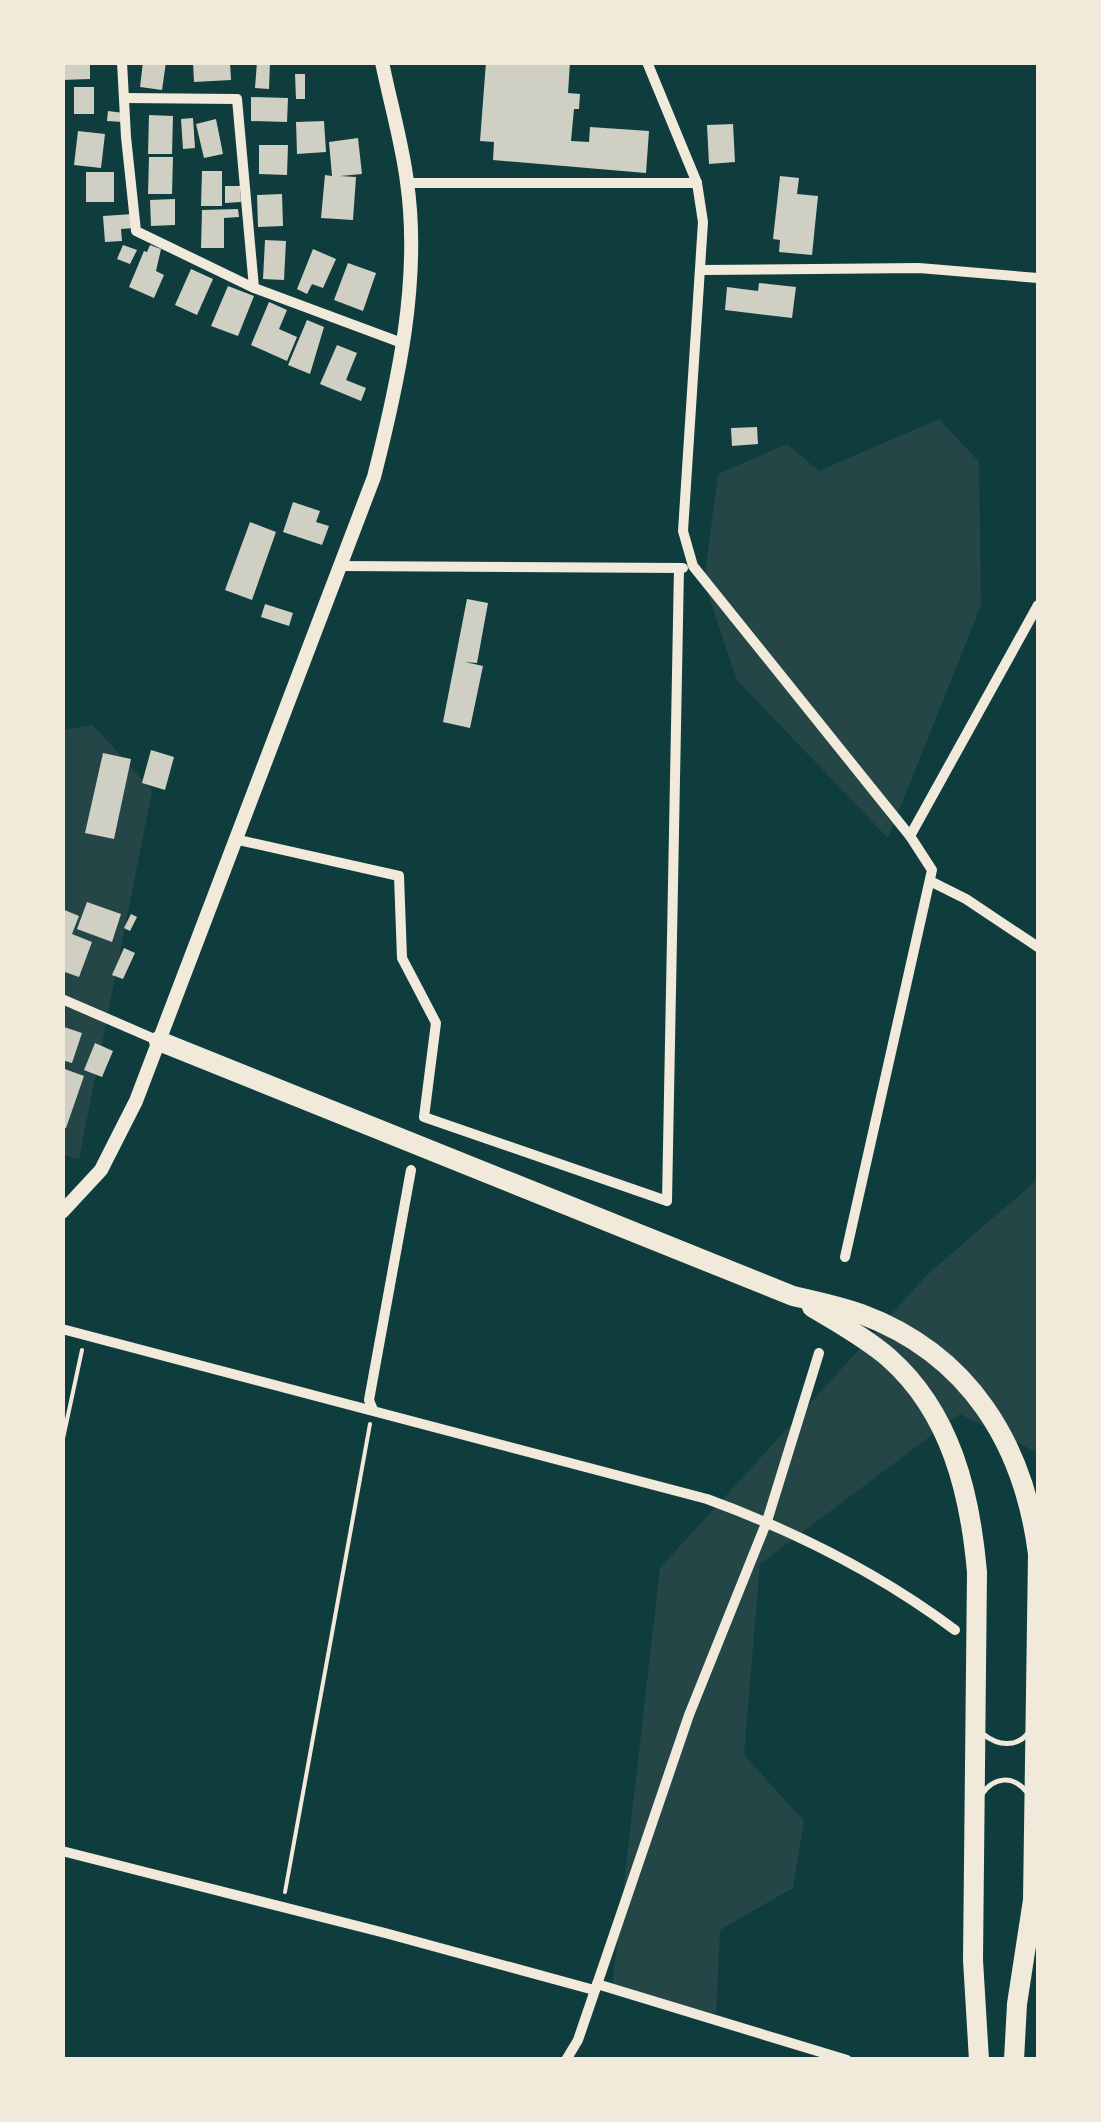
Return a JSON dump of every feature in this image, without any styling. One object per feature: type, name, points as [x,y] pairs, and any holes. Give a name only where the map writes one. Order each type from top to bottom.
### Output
[{"type":"highway","points":[[159,1041],[794,1296],[860,1313],[925,1348],[973,1390],[1016,1462],[1032,1510],[1038,1554],[1034,1900],[1017,2004],[1014,2060]]},
{"type":"highway","points":[[794,1296],[889,1358],[922,1394],[962,1473],[973,1521],[977,1572],[973,1960],[980,2060]]},
{"type":"street","points":[[122,62],[136,231],[254,288],[402,343]]},
{"type":"street","points":[[62,1212],[101,1170],[136,1101],[374,477],[410,287],[408,183],[382,62]]},
{"type":"street","points":[[646,62],[697,183],[703,222],[683,531],[694,566],[910,836],[932,870],[844,1257]]},
{"type":"street","points":[[124,98],[237,100],[254,288]]},
{"type":"street","points":[[408,183],[697,183]]},
{"type":"street","points":[[702,270],[919,268],[1038,278]]},
{"type":"street","points":[[341,566],[694,566]]},
{"type":"street","points":[[234,839],[400,876],[402,958],[436,1023],[424,1117],[667,1201],[679,568]]},
{"type":"street","points":[[910,836],[1038,605]]},
{"type":"street","points":[[930,881],[966,898],[1038,947]]},
{"type":"street","points":[[62,998],[159,1041]]},
{"type":"street","points":[[373,1410],[369,1400],[411,1170]]},
{"type":"street","points":[[62,1329],[690,1494],[767,1521],[877,1575],[955,1630]]},
{"type":"street","points":[[566,2060],[578,2040],[689,1715],[767,1521],[819,1354]]},
{"type":"street","points":[[62,1851],[595,1987],[847,2060]]},
{"type":"lane","points":[[976,1721],[984,1736],[1008,1744],[1027,1736],[1034,1720]]},
{"type":"lane","points":[[974,1810],[984,1790],[1002,1779],[1025,1788],[1036,1813]]},
{"type":"path","points":[[62,1443],[86,1335]]},
{"type":"path","points":[[282,1908],[373,1410]]},
{"type":"shaded area","points":[[939,419],[979,462],[981,605],[888,838],[737,680],[704,582],[718,474],[787,444],[819,471]]},
{"type":"shaded area","points":[[93,725],[152,791],[79,1159],[62,1155],[62,730]]},
{"type":"shaded area","points":[[1038,1179],[1038,1453],[960,1414],[760,1564],[744,1755],[804,1821],[793,1888],[720,1930],[716,2014],[612,1988],[660,1568],[928,1274]]},
{"type":"building","points":[[62,62],[90,62],[90,79],[62,80]]},
{"type":"building","points":[[143,62],[166,62],[162,90],[140,87]]},
{"type":"building","points":[[193,62],[230,62],[231,80],[194,82]]},
{"type":"building","points":[[257,62],[270,62],[269,89],[255,88]]},
{"type":"building","points":[[486,62],[570,62],[568,93],[580,94],[579,109],[574,109],[571,141],[589,142],[590,127],[649,131],[646,173],[493,160],[494,142],[480,141]]},
{"type":"building","points":[[295,74],[305,74],[305,99],[296,99]]},
{"type":"building","points":[[74,87],[94,87],[94,114],[74,114]]},
{"type":"building","points":[[251,97],[288,98],[287,122],[251,121]]},
{"type":"building","points":[[108,111],[124,113],[123,122],[107,121]]},
{"type":"building","points":[[149,115],[173,116],[172,154],[148,154]]},
{"type":"building","points":[[193,118],[195,148],[183,149],[181,119]]},
{"type":"building","points":[[216,119],[223,154],[204,158],[196,124]]},
{"type":"building","points":[[324,121],[326,152],[297,154],[296,122]]},
{"type":"building","points":[[733,124],[735,162],[709,164],[707,125]]},
{"type":"building","points":[[78,131],[105,134],[101,168],[74,165]]},
{"type":"building","points":[[358,138],[362,174],[340,176],[356,177],[353,220],[321,218],[325,175],[332,176],[329,142]]},
{"type":"building","points":[[259,145],[288,145],[287,175],[259,174]]},
{"type":"building","points":[[149,157],[173,157],[172,194],[148,194]]},
{"type":"building","points":[[202,171],[222,171],[222,206],[201,206]]},
{"type":"building","points":[[86,172],[114,172],[114,202],[86,202]]},
{"type":"building","points":[[780,176],[799,178],[797,194],[818,196],[812,255],[779,252],[780,240],[773,239]]},
{"type":"building","points":[[225,186],[240,186],[241,202],[225,203]]},
{"type":"building","points":[[282,194],[283,226],[258,227],[257,195]]},
{"type":"building","points":[[175,199],[175,225],[151,226],[150,200]]},
{"type":"building","points":[[238,209],[239,217],[224,218],[224,248],[201,248],[202,210]]},
{"type":"building","points":[[133,214],[134,228],[121,229],[122,241],[105,242],[103,216]]},
{"type":"building","points":[[265,240],[286,241],[284,280],[263,279]]},
{"type":"building","points":[[123,245],[137,250],[130,264],[117,259]]},
{"type":"building","points":[[150,245],[161,249],[156,271],[164,275],[154,298],[129,287]]},
{"type":"building","points":[[313,249],[336,259],[323,288],[312,284],[307,294],[297,289]]},
{"type":"building","points":[[348,263],[376,273],[363,311],[334,300]]},
{"type":"building","points":[[191,269],[213,279],[197,315],[175,305]]},
{"type":"building","points":[[759,283],[796,287],[792,318],[725,310],[727,287],[758,291]]},
{"type":"building","points":[[228,286],[254,296],[238,336],[211,326]]},
{"type":"building","points":[[269,302],[287,310],[279,329],[297,337],[287,361],[251,345]]},
{"type":"building","points":[[307,320],[324,327],[310,374],[288,365]]},
{"type":"building","points":[[337,345],[357,353],[346,380],[366,388],[361,401],[320,384]]},
{"type":"building","points":[[757,427],[758,444],[732,446],[731,428]]},
{"type":"building","points":[[293,502],[320,511],[316,522],[329,526],[322,545],[283,532]]},
{"type":"building","points":[[250,522],[276,532],[252,600],[225,590]]},
{"type":"building","points":[[467,599],[488,603],[477,663],[465,662],[483,666],[470,728],[443,722]]},
{"type":"building","points":[[265,604],[293,613],[289,626],[261,617]]},
{"type":"building","points":[[151,750],[174,757],[165,790],[142,783]]},
{"type":"building","points":[[103,753],[131,759],[114,839],[85,833]]},
{"type":"building","points":[[87,902],[121,914],[112,942],[77,929]]},
{"type":"building","points":[[62,909],[79,916],[72,934],[92,942],[79,977],[62,971]]},
{"type":"building","points":[[131,914],[137,917],[130,931],[124,928]]},
{"type":"building","points":[[124,948],[135,953],[123,979],[112,975]]},
{"type":"building","points":[[64,1027],[82,1033],[72,1063],[62,1060]]},
{"type":"building","points":[[95,1043],[113,1051],[102,1077],[84,1070]]},
{"type":"building","points":[[62,1068],[84,1076],[66,1128],[62,1127]]}]
